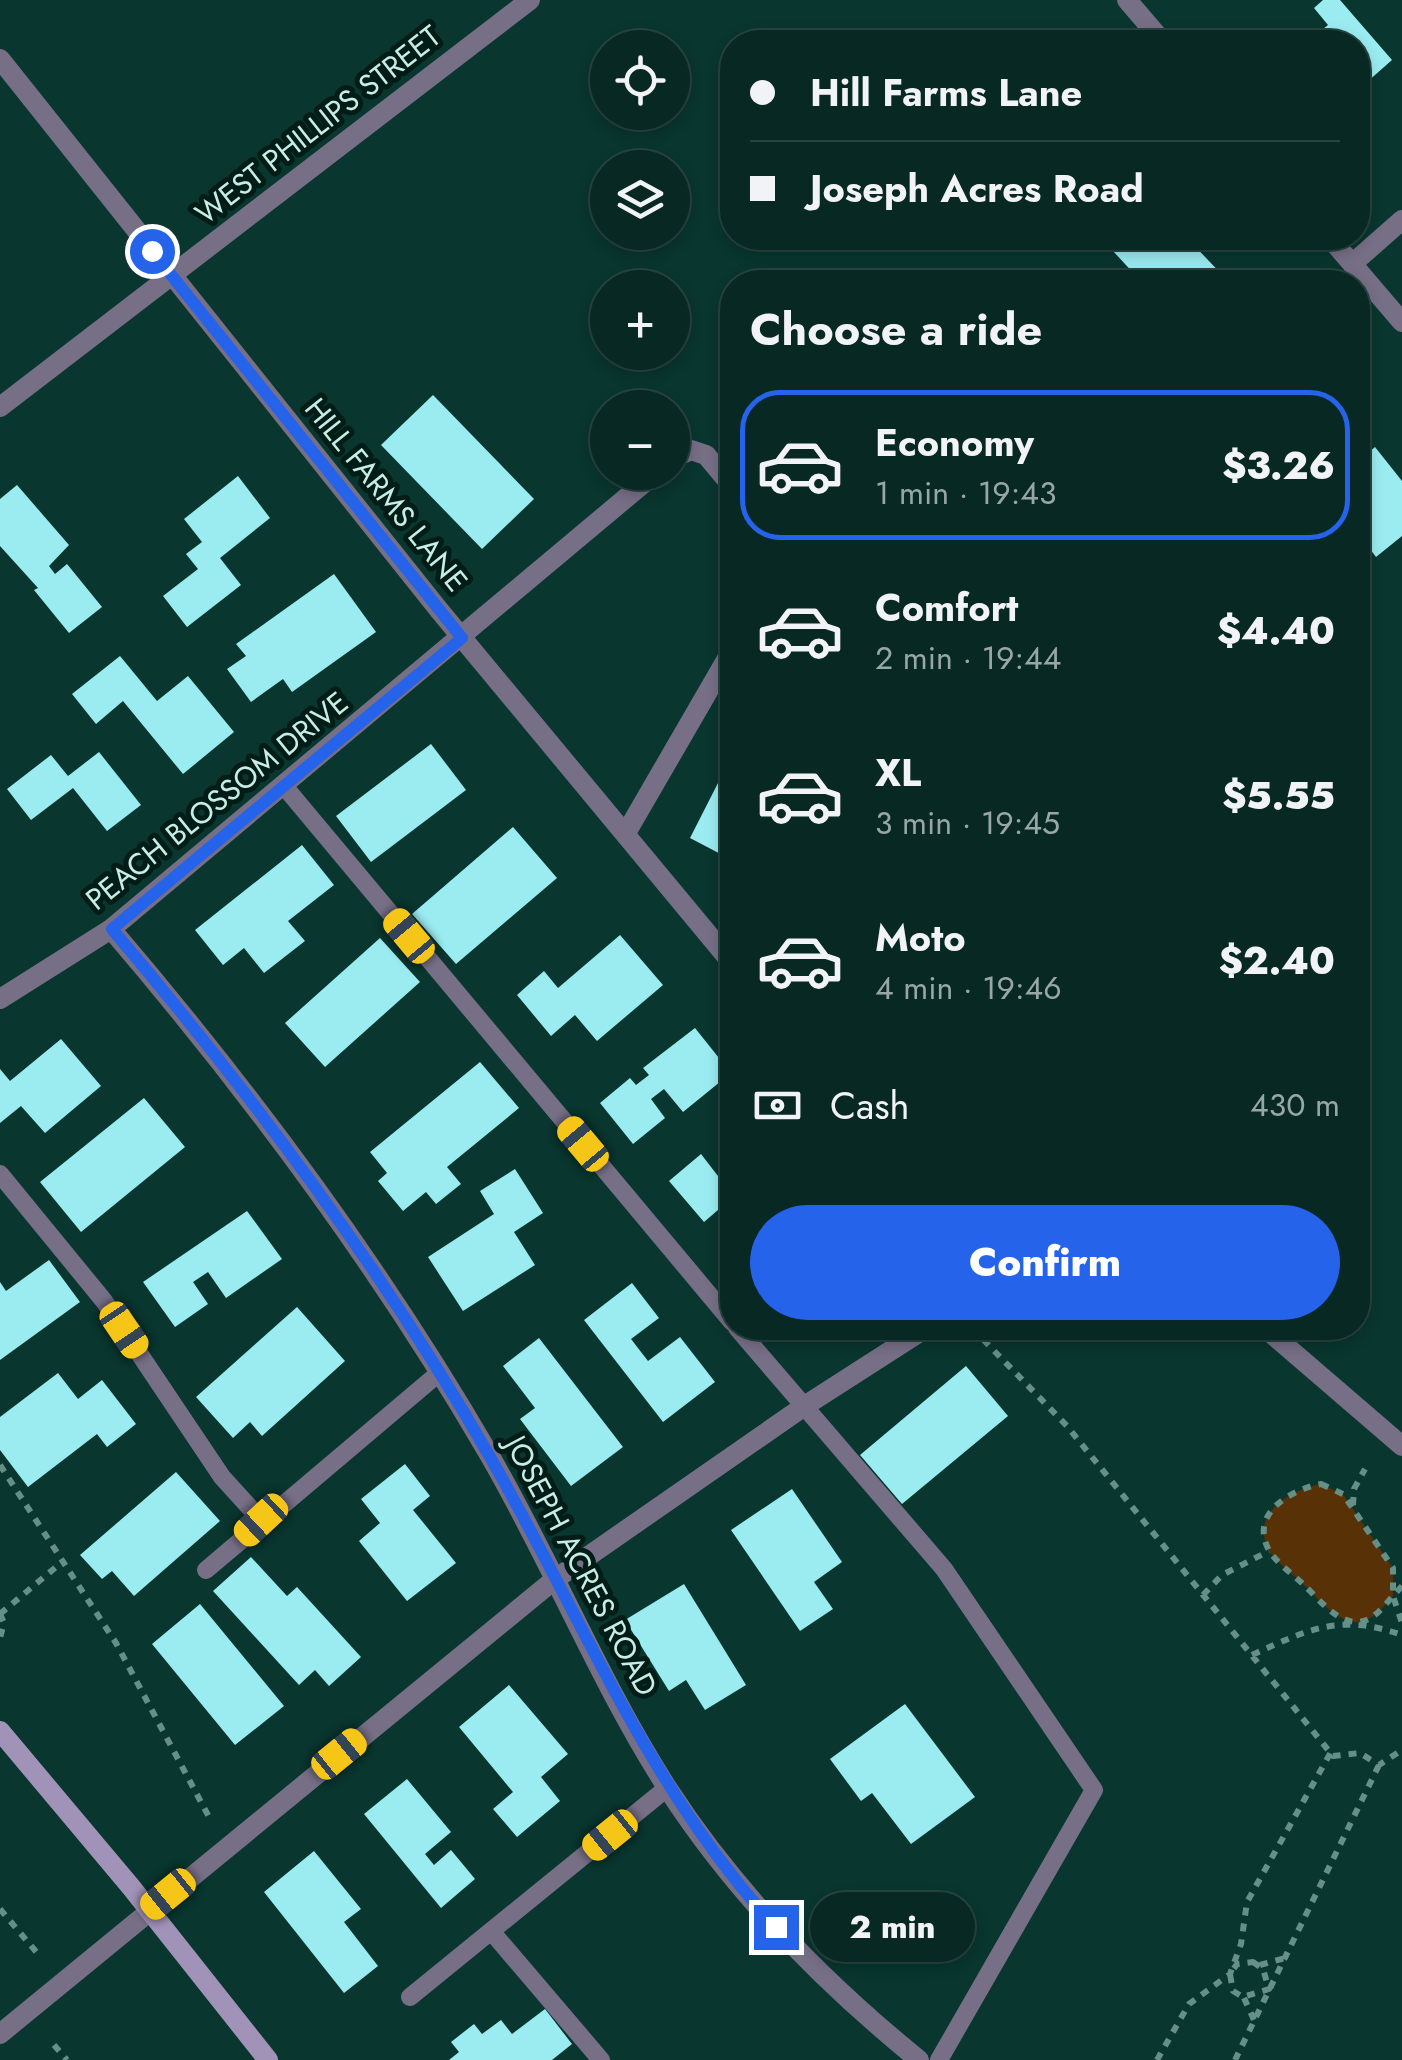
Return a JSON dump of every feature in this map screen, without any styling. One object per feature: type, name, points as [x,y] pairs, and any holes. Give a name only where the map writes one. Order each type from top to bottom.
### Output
[{"type":"main road","points":[[0,1731],[150,1909],[268,2060]]},
{"type":"street","name":"WEST PHILLIPS STREET","points":[[0,408],[530,0]]},
{"type":"street","points":[[1127,0],[1153,30]]},
{"type":"street","name":"HILL FARMS LANE","points":[[0,58],[462,638],[720,948]]},
{"type":"street","points":[[1370,248],[1402,220]]},
{"type":"street","points":[[1340,250],[1357,270]]},
{"type":"street","points":[[1352,264],[1368,250]]},
{"type":"street","points":[[1370,285],[1402,322]]},
{"type":"street","points":[[690,450],[706,455],[720,472]]},
{"type":"street","name":"PEACH BLOSSOM DRIVE","points":[[0,999],[112,929],[635,490]]},
{"type":"street","points":[[626,833],[720,671]]},
{"type":"street","name":"JOSEPH ACRES ROAD","points":[[112,929],[230,1073],[322,1196],[439,1373],[491,1458],[667,1788],[754,1904],[820,1974],[919,2060]]},
{"type":"street","points":[[0,2034],[554,1580],[803,1406],[907,1340]]},
{"type":"street","points":[[1279,1340],[1402,1446]]},
{"type":"lane","points":[[284,786],[720,1307]]},
{"type":"lane","points":[[0,1174],[104,1301],[222,1477],[261,1520]]},
{"type":"lane","points":[[748,1340],[944,1569],[1094,1790],[939,2060]]},
{"type":"lane","points":[[206,1570],[439,1373]]},
{"type":"lane","points":[[410,1997],[667,1788]]},
{"type":"lane","points":[[491,1931],[601,2060]]},
{"type":"path","points":[[984,1340],[1066,1426],[1334,1756],[1360,1753],[1379,1765]]},
{"type":"path","points":[[0,1465],[116,1643],[209,1816]]},
{"type":"path","points":[[1353,1506],[1354,1489],[1365,1469]]},
{"type":"path","points":[[1402,1623],[1393,1596],[1398,1568],[1343,1494],[1322,1484],[1294,1488],[1273,1506],[1265,1529],[1269,1550],[1331,1612],[1402,1635]]},
{"type":"path","points":[[1204,1595],[1222,1576],[1269,1550]]},
{"type":"path","points":[[0,1638],[4,1634],[0,1614],[62,1562]]},
{"type":"path","points":[[1252,1655],[1300,1633],[1373,1617],[1402,1586]]},
{"type":"path","points":[[1235,2060],[1379,1765],[1402,1750]]},
{"type":"path","points":[[1254,2020],[1243,1997],[1230,1986],[1247,1902],[1331,1752]]},
{"type":"path","points":[[0,1909],[38,1954]]},
{"type":"path","points":[[1241,1944],[1248,1961]]},
{"type":"path","points":[[1157,2060],[1189,2004],[1212,1990],[1237,1964],[1248,1961],[1258,1965],[1285,1958]]},
{"type":"path","points":[[1258,1965],[1269,1990]]},
{"type":"path","points":[[1212,1990],[1230,1986]]},
{"type":"path","points":[[1243,1997],[1269,1990]]},
{"type":"path","points":[[54,2045],[67,2060]]},
{"type":"shaded area","points":[[1321,1484],[1343,1494],[1393,1568],[1393,1596],[1367,1620],[1355,1622],[1333,1613],[1277,1561],[1264,1538],[1268,1515],[1276,1506],[1298,1491]]},
{"type":"building","points":[[1323,0],[1340,0],[1366,30],[1322,30],[1328,25],[1314,8]]},
{"type":"building","points":[[1370,35],[1392,60],[1370,79]]},
{"type":"building","points":[[1112,250],[1198,250],[1218,270],[1131,270]]},
{"type":"building","points":[[433,395],[534,499],[482,549],[381,445]]},
{"type":"building","points":[[1375,447],[1402,481],[1402,536],[1376,557],[1370,549],[1370,451]]},
{"type":"building","points":[[238,476],[270,518],[220,558],[241,585],[187,627],[163,596],[198,569],[186,554],[202,542],[184,519]]},
{"type":"building","points":[[17,485],[69,545],[49,566],[55,574],[67,564],[102,607],[69,633],[34,590],[38,588],[0,546],[0,499]]},
{"type":"building","points":[[334,574],[376,632],[292,692],[283,679],[251,702],[227,669],[246,656],[236,644]]},
{"type":"building","points":[[120,656],[157,701],[188,676],[234,732],[183,774],[123,701],[96,724],[72,694]]},
{"type":"building","points":[[431,744],[466,790],[371,862],[336,816]]},
{"type":"building","points":[[99,752],[141,805],[107,831],[73,788],[31,820],[7,789],[51,755],[68,776]]},
{"type":"building","points":[[718,783],[720,784],[720,854],[690,838]]},
{"type":"building","points":[[513,827],[557,878],[456,964],[412,914]]},
{"type":"building","points":[[302,845],[334,885],[288,921],[305,941],[264,973],[244,948],[223,965],[195,930]]},
{"type":"building","points":[[620,935],[663,985],[597,1041],[575,1015],[551,1036],[517,995],[544,971],[558,988]]},
{"type":"building","points":[[380,938],[420,982],[325,1067],[285,1023]]},
{"type":"building","points":[[695,1028],[720,1059],[720,1082],[683,1112],[664,1089],[651,1099],[665,1118],[633,1144],[600,1103],[630,1078],[636,1085],[649,1075],[643,1068]]},
{"type":"building","points":[[61,1039],[101,1086],[45,1133],[21,1106],[0,1123],[0,1069],[10,1081]]},
{"type":"building","points":[[480,1062],[519,1108],[447,1167],[461,1184],[436,1204],[426,1192],[403,1211],[378,1181],[387,1173],[370,1152]]},
{"type":"building","points":[[144,1098],[185,1147],[81,1232],[40,1182]]},
{"type":"building","points":[[701,1154],[720,1174],[720,1208],[704,1222],[669,1181]]},
{"type":"building","points":[[515,1169],[543,1213],[514,1232],[535,1265],[463,1311],[428,1257],[494,1214],[480,1191]]},
{"type":"building","points":[[247,1211],[282,1259],[226,1298],[208,1272],[193,1282],[208,1304],[175,1327],[143,1282]]},
{"type":"building","points":[[49,1260],[80,1302],[0,1360],[0,1282],[6,1291]]},
{"type":"building","points":[[632,1283],[659,1318],[631,1339],[648,1361],[680,1337],[715,1382],[663,1422],[584,1320]]},
{"type":"building","points":[[297,1307],[345,1361],[262,1436],[250,1422],[233,1438],[196,1397]]},
{"type":"building","points":[[539,1338],[623,1447],[571,1486],[520,1419],[535,1408],[503,1366]]},
{"type":"building","points":[[966,1366],[1008,1416],[902,1504],[860,1455]]},
{"type":"building","points":[[58,1373],[78,1399],[102,1380],[136,1424],[107,1447],[97,1434],[28,1487],[0,1450],[0,1417]]},
{"type":"building","points":[[405,1464],[430,1496],[413,1510],[456,1563],[407,1601],[359,1541],[380,1523],[361,1499]]},
{"type":"building","points":[[176,1472],[220,1521],[134,1596],[112,1571],[102,1579],[80,1555]]},
{"type":"building","points":[[792,1489],[842,1562],[814,1582],[833,1609],[800,1631],[731,1530]]},
{"type":"building","points":[[251,1557],[287,1596],[297,1587],[361,1657],[329,1686],[315,1670],[299,1685],[213,1591]]},
{"type":"building","points":[[684,1584],[746,1685],[705,1710],[686,1680],[669,1691],[625,1620]]},
{"type":"building","points":[[200,1604],[284,1706],[235,1745],[152,1644]]},
{"type":"building","points":[[509,1685],[568,1754],[541,1777],[560,1801],[517,1837],[493,1809],[513,1792],[459,1727]]},
{"type":"building","points":[[905,1704],[975,1797],[911,1844],[872,1793],[861,1801],[830,1759]]},
{"type":"building","points":[[407,1779],[451,1832],[425,1854],[434,1865],[451,1850],[475,1879],[441,1908],[364,1814]]},
{"type":"building","points":[[314,1851],[361,1909],[344,1922],[378,1966],[344,1993],[264,1892]]},
{"type":"building","points":[[545,2009],[572,2044],[552,2060],[449,2060],[459,2052],[451,2042],[474,2024],[482,2034],[501,2020],[512,2034]]},
{"type":"route","points":[[152,251],[462,638],[112,929],[230,1073],[374,1268],[491,1458],[591,1654],[667,1788],[713,1854],[776,1927]]}]
